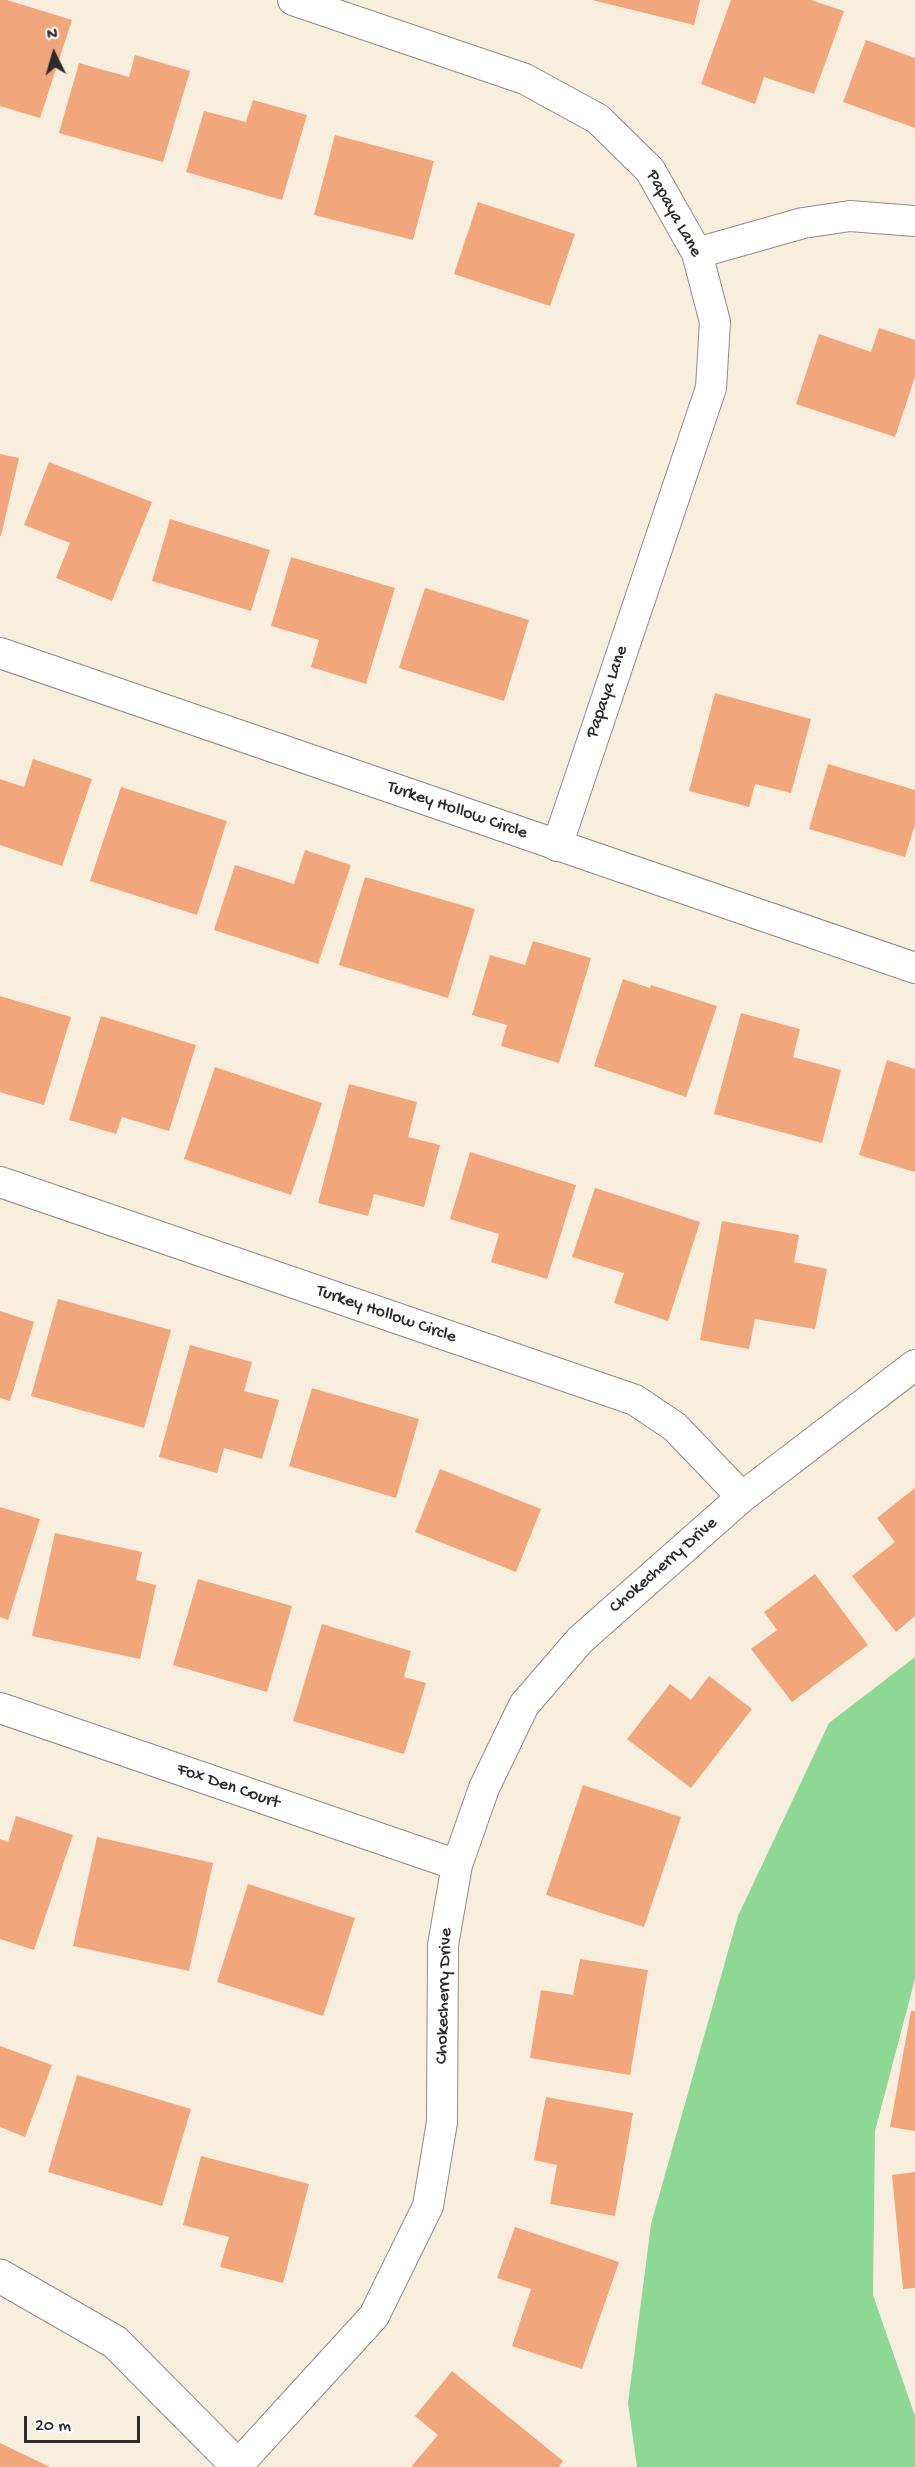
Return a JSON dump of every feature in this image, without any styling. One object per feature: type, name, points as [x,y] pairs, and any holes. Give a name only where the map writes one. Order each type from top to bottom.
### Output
[{"type":"street","name":"Papaya Lane","points":[[293,0],[525,79],[598,119],[650,170],[697,253],[715,322],[711,387],[557,846]]},
{"type":"street","points":[[697,253],[803,223],[850,216],[915,221]]},
{"type":"street","name":"Turkey Hollow Circle","points":[[0,653],[915,968]]},
{"type":"street","name":"Turkey Hollow Circle","points":[[0,1182],[635,1400],[675,1427],[742,1497]]},
{"type":"street","name":"Chokecherry Drive","points":[[238,2467],[374,2316],[428,2206],[442,2122],[443,1946],[457,1865],[483,1788],[524,1705],[580,1640],[742,1497],[915,1365]]},
{"type":"street","name":"Fox Den Court","points":[[0,1708],[457,1865]]},
{"type":"street","points":[[0,2276],[115,2342],[238,2467]]},
{"type":"green space","points":[[915,1657],[915,1979],[875,2131],[873,2295],[915,2416],[915,2467],[637,2467],[628,2403],[651,2224],[738,1916],[829,1723]]},
{"type":"building","points":[[0,0],[7,0],[72,20],[40,118],[0,106]]},
{"type":"building","points":[[592,0],[700,0],[694,25]]},
{"type":"building","points":[[731,0],[811,0],[844,11],[814,94],[764,77],[755,104],[701,84]]},
{"type":"building","points":[[866,40],[915,58],[915,128],[843,102]]},
{"type":"building","points":[[135,55],[190,71],[163,162],[59,133],[79,63],[129,77]]},
{"type":"building","points":[[253,100],[307,115],[282,200],[186,172],[204,111],[246,122]]},
{"type":"building","points":[[335,135],[434,161],[413,240],[314,215]]},
{"type":"building","points":[[478,202],[575,234],[550,306],[454,274]]},
{"type":"building","points":[[879,328],[915,340],[915,377],[895,437],[796,404],[819,334],[871,352]]},
{"type":"building","points":[[0,454],[19,458],[1,536],[0,536]]},
{"type":"building","points":[[49,462],[152,502],[112,601],[56,578],[70,543],[24,525]]},
{"type":"building","points":[[170,519],[270,550],[251,611],[152,581]]},
{"type":"building","points":[[291,557],[395,588],[366,684],[311,667],[319,640],[271,626]]},
{"type":"building","points":[[425,588],[529,620],[504,701],[399,668]]},
{"type":"building","points":[[715,693],[811,719],[791,793],[755,784],[749,807],[689,791]]},
{"type":"building","points":[[33,759],[92,779],[62,866],[0,845],[0,779],[24,787]]},
{"type":"building","points":[[828,764],[915,790],[915,825],[905,857],[809,829]]},
{"type":"building","points":[[121,787],[227,821],[197,915],[90,881]]},
{"type":"building","points":[[305,850],[351,865],[318,964],[214,930],[235,865],[294,884]]},
{"type":"building","points":[[365,877],[475,909],[448,998],[339,965]]},
{"type":"building","points":[[533,941],[591,958],[559,1063],[501,1046],[507,1025],[472,1015],[490,955],[525,965]]},
{"type":"building","points":[[623,979],[650,988],[651,985],[717,1006],[686,1097],[594,1066]]},
{"type":"building","points":[[0,996],[71,1017],[44,1105],[0,1092]]},
{"type":"building","points":[[741,1013],[800,1029],[793,1057],[841,1070],[822,1143],[714,1114]]},
{"type":"building","points":[[101,1016],[196,1045],[169,1131],[122,1117],[116,1134],[69,1120]]},
{"type":"building","points":[[887,1060],[915,1069],[915,1172],[859,1155]]},
{"type":"building","points":[[215,1067],[322,1103],[291,1195],[184,1159]]},
{"type":"building","points":[[349,1084],[417,1102],[408,1137],[440,1145],[424,1207],[374,1194],[368,1216],[318,1203]]},
{"type":"building","points":[[470,1152],[576,1185],[547,1279],[491,1262],[499,1234],[450,1219]]},
{"type":"building","points":[[595,1188],[700,1222],[668,1321],[614,1303],[624,1273],[572,1257]]},
{"type":"building","points":[[722,1221],[799,1235],[794,1262],[827,1269],[815,1329],[755,1319],[749,1349],[700,1340]]},
{"type":"building","points":[[58,1299],[171,1330],[144,1428],[31,1396]]},
{"type":"building","points":[[0,1311],[34,1322],[10,1401],[0,1398]]},
{"type":"building","points":[[190,1345],[252,1362],[244,1391],[279,1400],[262,1459],[224,1448],[217,1473],[159,1457]]},
{"type":"building","points":[[312,1388],[419,1419],[396,1498],[289,1466]]},
{"type":"building","points":[[440,1469],[541,1509],[516,1572],[415,1532]]},
{"type":"building","points":[[915,1488],[915,1616],[896,1632],[852,1576],[895,1542],[877,1518]]},
{"type":"building","points":[[0,1507],[40,1519],[8,1620],[0,1617]]},
{"type":"building","points":[[55,1533],[142,1552],[136,1580],[156,1585],[140,1659],[32,1636]]},
{"type":"building","points":[[815,1574],[868,1645],[792,1702],[751,1649],[777,1630],[764,1612]]},
{"type":"building","points":[[198,1579],[292,1606],[267,1692],[173,1665]]},
{"type":"building","points":[[322,1624],[411,1651],[404,1677],[426,1683],[404,1754],[293,1721]]},
{"type":"building","points":[[709,1676],[752,1709],[691,1788],[627,1739],[670,1684],[691,1700]]},
{"type":"building","points":[[583,1785],[681,1817],[644,1927],[546,1895]]},
{"type":"building","points":[[16,1816],[73,1835],[34,1950],[0,1939],[0,1839],[8,1842]]},
{"type":"building","points":[[97,1837],[213,1863],[189,1971],[73,1946]]},
{"type":"building","points":[[248,1884],[355,1918],[323,2016],[217,1982]]},
{"type":"building","points":[[580,1959],[648,1970],[630,2075],[530,2058],[541,1990],[573,1995]]},
{"type":"building","points":[[911,2011],[915,2011],[915,2131],[890,2127]]},
{"type":"building","points":[[0,2046],[52,2065],[25,2137],[0,2127]]},
{"type":"building","points":[[77,2075],[191,2109],[162,2206],[48,2172]]},
{"type":"building","points":[[546,2097],[633,2113],[615,2216],[550,2204],[557,2165],[534,2160]]},
{"type":"building","points":[[201,2156],[309,2184],[283,2283],[220,2267],[229,2237],[183,2225]]},
{"type":"building","points":[[915,2172],[915,2288],[903,2289],[892,2175]]},
{"type":"building","points":[[515,2227],[619,2262],[582,2369],[512,2346],[531,2289],[497,2278]]},
{"type":"building","points":[[452,2371],[563,2461],[559,2467],[411,2467],[438,2435],[415,2416]]},
{"type":"building","points":[[0,2443],[50,2467],[0,2467]]}]
